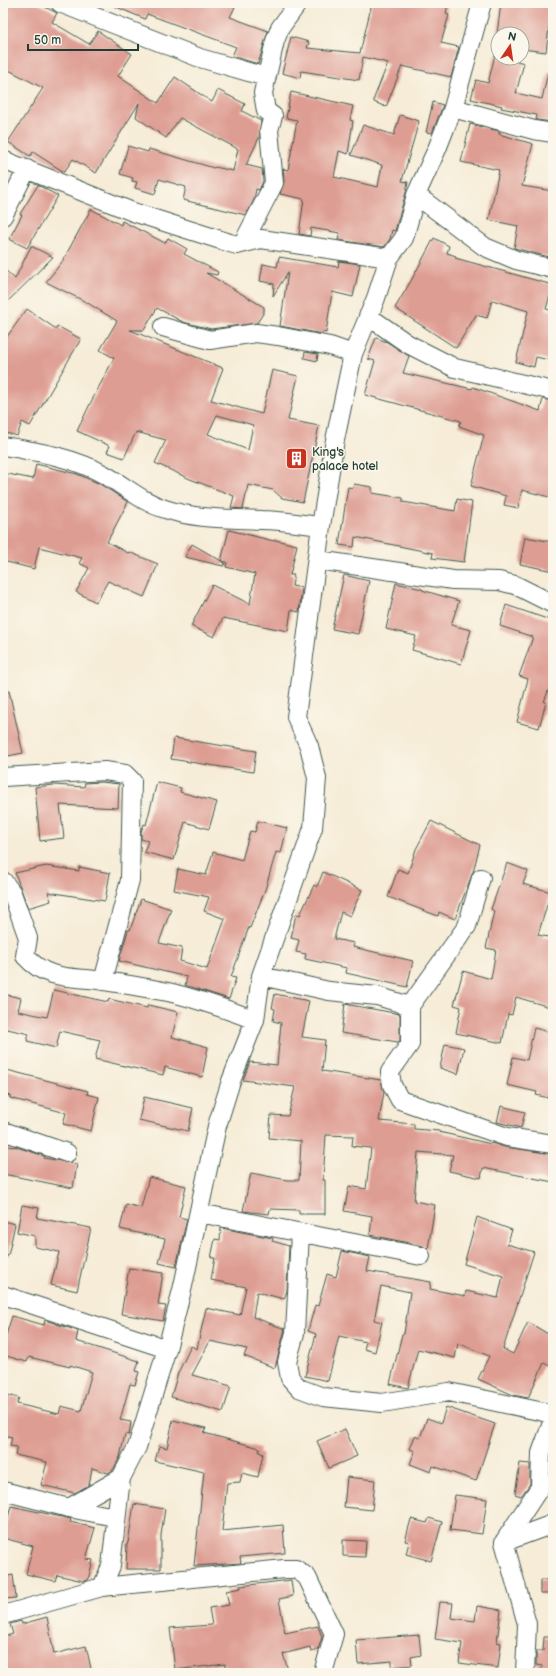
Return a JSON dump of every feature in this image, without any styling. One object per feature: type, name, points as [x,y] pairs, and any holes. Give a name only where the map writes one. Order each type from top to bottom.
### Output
[{"type":"street","points":[[60,3],[200,58],[266,77]]},
{"type":"street","points":[[243,243],[274,183],[269,130],[273,116],[266,111],[263,93],[280,28],[298,3]]},
{"type":"street","points":[[102,1587],[111,1566],[115,1517],[121,1478],[137,1447],[167,1349],[199,1213],[208,1166],[222,1111],[231,1081],[255,1020],[261,976],[313,828],[317,778],[309,746],[296,717],[318,560],[321,526],[335,440],[353,354],[389,258],[404,238],[416,195],[437,149],[453,108],[482,3]]},
{"type":"street","points":[[453,108],[534,130],[553,133]]},
{"type":"street","points":[[3,160],[64,186],[133,212],[230,243],[243,243],[261,239],[389,258]]},
{"type":"street","points":[[3,216],[27,169]]},
{"type":"street","points":[[416,195],[485,247],[516,260],[553,269]]},
{"type":"street","points":[[368,316],[408,344],[455,368],[553,391]]},
{"type":"street","points":[[163,327],[210,340],[256,333],[278,336],[330,346],[353,354]]},
{"type":"street","points":[[3,446],[50,454],[73,461],[104,474],[137,496],[156,505],[191,517],[262,520],[321,526]]},
{"type":"street","points":[[318,560],[453,580],[499,582],[515,585],[553,604]]},
{"type":"street","points":[[3,777],[105,771],[125,774],[132,781],[130,880],[103,981]]},
{"type":"street","points":[[481,878],[467,926],[410,1006],[410,1044],[390,1072],[392,1085],[400,1100],[506,1137],[553,1144]]},
{"type":"street","points":[[3,881],[12,893],[28,938],[25,956],[34,966],[48,973],[80,980],[103,981],[199,999],[255,1020]]},
{"type":"street","points":[[261,976],[329,991],[376,996],[410,1006]]},
{"type":"street","points":[[3,1131],[67,1153]]},
{"type":"street","points":[[199,1213],[421,1256]]},
{"type":"street","points":[[300,1232],[295,1333],[287,1362],[290,1378],[299,1388],[322,1397],[382,1403],[449,1392],[553,1414]]},
{"type":"street","points":[[3,1294],[167,1349]]},
{"type":"street","points":[[525,1673],[527,1624],[504,1542],[540,1487],[541,1453],[553,1420]]},
{"type":"street","points":[[69,1508],[121,1478]]},
{"type":"street","points":[[3,1491],[69,1508],[115,1517]]},
{"type":"street","points":[[504,1542],[553,1524]]},
{"type":"street","points":[[111,1566],[124,1585]]},
{"type":"street","points":[[3,1615],[102,1587],[139,1585],[284,1568],[296,1569],[307,1577],[334,1634],[324,1673]]},
{"type":"building","points":[[8,3],[37,3],[57,13],[52,22],[89,44],[98,31],[132,54],[118,76],[158,103],[175,77],[212,102],[218,90],[245,104],[242,111],[261,121],[259,138],[246,165],[262,169],[263,181],[259,190],[256,189],[254,200],[246,215],[183,200],[186,187],[159,179],[155,194],[135,188],[137,182],[132,181],[133,178],[120,174],[128,146],[148,152],[149,149],[214,168],[233,171],[238,149],[180,118],[166,138],[136,117],[139,103],[96,173],[73,159],[64,172],[33,152],[30,156],[8,142],[43,88],[3,67],[3,13]]},
{"type":"building","points":[[107,3],[237,3],[230,17],[268,31],[258,64],[232,56],[236,47],[147,14],[145,19]]},
{"type":"building","points":[[372,3],[448,3],[446,14],[449,15],[441,43],[459,47],[451,77],[402,66],[386,107],[374,102],[374,98],[388,63],[363,57],[359,80],[301,71],[300,78],[282,73],[291,37],[309,42],[307,48],[360,53]]},
{"type":"building","points":[[501,3],[552,3],[546,52],[530,50],[530,26],[498,26]]},
{"type":"building","points":[[492,66],[523,66],[516,93],[542,99],[548,72],[553,73],[553,122],[536,120],[537,115],[501,108],[502,106],[471,99],[476,80],[488,83]]},
{"type":"building","points":[[291,92],[353,106],[350,120],[353,121],[348,154],[339,151],[334,177],[378,187],[382,165],[351,155],[363,125],[394,135],[400,115],[419,121],[402,181],[408,182],[406,192],[395,231],[392,230],[390,239],[384,247],[338,240],[340,233],[311,228],[310,236],[299,234],[304,199],[280,194],[284,182],[283,169],[288,170],[297,120],[286,118]]},
{"type":"building","points":[[433,102],[443,105],[432,133],[426,132]]},
{"type":"building","points":[[470,124],[499,131],[499,134],[533,144],[522,186],[553,191],[553,258],[514,248],[518,226],[489,220],[499,170],[461,162]]},
{"type":"building","points":[[38,185],[58,196],[27,248],[9,239],[22,215],[20,214]]},
{"type":"building","points":[[91,209],[121,225],[122,221],[165,243],[168,238],[187,249],[184,254],[218,272],[217,275],[206,273],[264,307],[264,312],[257,323],[211,329],[183,322],[157,308],[144,330],[130,330],[223,368],[211,400],[262,414],[272,370],[298,376],[288,420],[319,426],[303,502],[282,498],[273,490],[248,485],[243,509],[231,508],[234,496],[190,479],[155,463],[166,440],[136,432],[124,458],[107,452],[110,446],[77,431],[114,358],[100,350],[117,321],[86,302],[46,282],[62,262]],"holes":[[[217,415],[253,425],[248,450],[208,434]]]},
{"type":"building","points":[[434,238],[449,246],[447,253],[456,256],[455,258],[553,285],[546,309],[553,311],[553,361],[536,357],[534,367],[516,362],[528,311],[492,300],[487,318],[476,315],[456,348],[395,308]]},
{"type":"building","points":[[31,246],[53,257],[3,306],[3,268],[15,279]]},
{"type":"building","points":[[279,257],[338,267],[339,261],[360,264],[353,297],[332,292],[326,333],[323,332],[322,334],[280,326],[288,272],[273,296],[274,284],[260,281],[263,264],[277,267]]},
{"type":"building","points":[[27,309],[56,329],[57,326],[81,339],[30,426],[22,422],[17,436],[3,432],[3,342]]},
{"type":"building","points":[[376,338],[387,342],[409,356],[403,373],[472,389],[473,387],[540,411],[543,399],[553,401],[553,498],[522,490],[518,508],[504,505],[506,496],[471,486],[484,435],[459,426],[461,421],[365,395],[375,361],[368,359]]},
{"type":"building","points":[[305,352],[318,354],[317,361],[304,358]]},
{"type":"building","points":[[36,464],[77,474],[100,484],[128,502],[107,542],[128,553],[129,552],[158,564],[144,597],[108,581],[96,602],[76,592],[89,568],[79,563],[82,558],[39,547],[34,569],[3,561],[3,473],[33,479]]},
{"type":"building","points":[[354,484],[372,487],[372,493],[403,498],[403,502],[455,511],[457,499],[472,502],[464,562],[432,558],[433,553],[355,537],[354,547],[339,545],[348,487],[353,488]]},
{"type":"building","points":[[229,530],[297,545],[290,575],[294,575],[292,586],[302,588],[299,612],[291,610],[288,631],[223,618],[214,637],[191,626],[212,585],[250,604],[255,574],[226,567],[227,562],[221,561]]},
{"type":"building","points":[[525,537],[553,542],[553,571],[520,564]]},
{"type":"building","points":[[192,544],[225,563],[223,566],[185,557]]},
{"type":"building","points":[[344,575],[369,581],[358,634],[332,629]]},
{"type":"building","points":[[396,583],[422,589],[459,601],[451,625],[471,630],[461,664],[412,650],[416,636],[386,629]]},
{"type":"building","points":[[506,605],[553,621],[553,678],[544,702],[546,702],[539,728],[517,722],[528,679],[519,676],[533,637],[500,626]]},
{"type":"building","points":[[9,691],[23,753],[3,757],[3,692]]},
{"type":"building","points":[[174,738],[256,751],[253,772],[171,759]]},
{"type":"building","points":[[101,782],[119,784],[118,808],[60,805],[64,838],[40,841],[35,787],[54,785],[84,787],[85,783]]},
{"type":"building","points":[[157,782],[181,788],[180,792],[217,802],[209,829],[185,822],[174,860],[144,852],[148,841],[141,839],[141,832],[144,824],[146,825]]},
{"type":"building","points":[[258,821],[287,828],[281,853],[276,852],[265,890],[250,928],[249,927],[231,977],[236,978],[229,999],[185,985],[187,977],[119,961],[128,930],[130,930],[141,899],[171,909],[159,943],[182,948],[180,961],[207,969],[225,919],[204,911],[209,897],[174,890],[178,869],[206,875],[213,852],[242,860],[250,831],[255,832]]},
{"type":"building","points":[[431,821],[480,845],[473,872],[455,919],[439,912],[438,916],[388,897],[398,869],[408,873],[416,849]]},
{"type":"building","points":[[507,863],[528,871],[523,884],[551,892],[538,935],[553,938],[553,1008],[516,997],[512,1015],[508,1014],[502,1043],[456,1033],[461,1007],[454,1005],[463,971],[491,979],[496,950],[486,948],[494,911],[491,909]]},
{"type":"building","points":[[46,866],[79,871],[79,867],[110,873],[105,901],[48,892],[51,901],[28,908],[15,873]]},
{"type":"building","points":[[323,872],[362,890],[350,916],[341,912],[334,939],[354,943],[353,947],[413,961],[407,987],[346,973],[347,968],[305,959],[306,954],[296,952],[299,940],[291,938],[296,914],[300,915],[314,885],[317,887]]},
{"type":"building","points":[[54,990],[108,1002],[109,999],[147,1008],[148,1005],[178,1012],[172,1037],[208,1047],[202,1077],[165,1067],[163,1075],[95,1059],[100,1040],[60,1031],[56,1048],[27,1041],[29,1034],[3,1028],[3,994],[21,998],[18,1011],[47,1017]]},
{"type":"building","points":[[275,994],[309,1001],[302,1037],[325,1040],[322,1071],[381,1080],[384,1092],[379,1121],[414,1124],[414,1129],[439,1131],[505,1147],[553,1154],[553,1182],[483,1168],[481,1178],[449,1171],[453,1155],[418,1152],[414,1201],[435,1205],[428,1249],[423,1246],[370,1235],[372,1216],[344,1211],[349,1186],[366,1189],[371,1148],[352,1146],[353,1136],[326,1135],[323,1180],[325,1180],[325,1214],[299,1214],[299,1210],[270,1209],[269,1214],[243,1211],[251,1173],[287,1180],[299,1180],[301,1141],[269,1138],[271,1115],[288,1116],[295,1087],[243,1080],[250,1062],[277,1065],[281,1023],[273,1021],[275,1009],[272,1008]]},
{"type":"building","points":[[345,1004],[400,1014],[400,1041],[398,1042],[341,1033]]},
{"type":"building","points":[[534,1028],[553,1033],[553,1099],[536,1095],[537,1092],[507,1085],[513,1057],[527,1060]]},
{"type":"building","points":[[445,1044],[464,1048],[458,1074],[440,1068]]},
{"type":"building","points":[[3,1069],[88,1091],[87,1094],[99,1097],[91,1131],[63,1124],[66,1113],[10,1098],[10,1096],[3,1094]]},
{"type":"building","points":[[144,1097],[193,1108],[188,1131],[139,1120]]},
{"type":"building","points":[[501,1106],[525,1112],[521,1128],[497,1122]]},
{"type":"building","points":[[3,1145],[13,1146],[45,1156],[44,1158],[77,1164],[73,1188],[3,1174]]},
{"type":"building","points":[[149,1177],[186,1186],[179,1217],[187,1219],[176,1267],[159,1263],[165,1239],[120,1229],[126,1204],[141,1208]]},
{"type":"building","points":[[22,1205],[39,1208],[37,1218],[91,1228],[77,1291],[51,1285],[59,1252],[35,1247],[35,1236],[17,1232]]},
{"type":"building","points":[[477,1217],[512,1230],[507,1244],[534,1252],[503,1349],[513,1354],[528,1322],[553,1337],[553,1368],[544,1363],[528,1398],[513,1395],[478,1379],[489,1356],[458,1343],[455,1358],[418,1349],[408,1388],[390,1384],[402,1334],[404,1334],[410,1292],[381,1286],[374,1320],[382,1322],[375,1352],[364,1349],[366,1342],[339,1336],[328,1381],[305,1376],[316,1334],[308,1331],[315,1305],[318,1306],[327,1274],[336,1277],[342,1251],[370,1257],[367,1271],[431,1282],[430,1289],[465,1296],[466,1291],[498,1298],[503,1276],[464,1264]]},
{"type":"building","points":[[3,1221],[15,1224],[8,1256],[3,1256]]},
{"type":"building","points":[[221,1228],[273,1238],[272,1241],[289,1246],[287,1291],[284,1299],[257,1292],[253,1317],[285,1329],[275,1368],[244,1356],[247,1349],[210,1341],[192,1375],[231,1386],[223,1412],[171,1397],[178,1373],[191,1346],[197,1349],[206,1308],[240,1315],[246,1287],[211,1280],[215,1258],[211,1258],[215,1239],[220,1240]]},
{"type":"building","points":[[129,1268],[163,1273],[158,1305],[166,1306],[163,1321],[121,1314]]},
{"type":"building","points":[[12,1316],[44,1325],[45,1320],[78,1331],[76,1341],[139,1361],[136,1371],[139,1372],[135,1385],[130,1384],[120,1420],[131,1422],[129,1435],[125,1434],[120,1457],[113,1470],[108,1473],[92,1468],[89,1485],[75,1493],[41,1485],[47,1462],[15,1455],[17,1447],[10,1446],[12,1437],[3,1435],[3,1394],[19,1398],[17,1404],[59,1414],[61,1406],[81,1411],[92,1372],[70,1365],[70,1367],[29,1357],[27,1362],[3,1355],[3,1345]]},
{"type":"building","points":[[446,1407],[495,1424],[476,1481],[433,1466],[431,1472],[410,1464],[415,1451],[410,1449],[415,1436],[420,1438],[427,1418],[441,1423]]},
{"type":"building","points":[[173,1420],[206,1428],[204,1433],[260,1448],[259,1452],[263,1454],[258,1477],[242,1473],[240,1482],[227,1483],[222,1531],[283,1525],[285,1553],[240,1557],[241,1563],[194,1566],[204,1472],[155,1461],[159,1446],[167,1448]]},
{"type":"building","points":[[345,1429],[357,1456],[329,1468],[317,1441]]},
{"type":"building","points":[[520,1463],[530,1464],[530,1484],[521,1496],[515,1494]]},
{"type":"building","points":[[347,1477],[375,1480],[372,1510],[344,1507]]},
{"type":"building","points":[[455,1495],[487,1499],[482,1534],[450,1530]]},
{"type":"building","points":[[134,1504],[165,1509],[161,1535],[161,1569],[126,1569],[127,1543]]},
{"type":"building","points":[[11,1506],[71,1519],[70,1522],[95,1528],[86,1559],[93,1560],[88,1580],[83,1581],[57,1575],[55,1581],[26,1574],[33,1546],[3,1538]]},
{"type":"building","points":[[429,1518],[442,1522],[431,1561],[406,1554],[409,1542],[405,1541],[411,1519],[427,1523]]},
{"type":"building","points":[[343,1540],[366,1541],[365,1557],[343,1556]]},
{"type":"building","points":[[13,1575],[16,1598],[3,1599],[3,1577]]},
{"type":"building","points":[[291,1580],[293,1596],[279,1599],[285,1633],[318,1626],[322,1637],[318,1650],[311,1652],[310,1647],[283,1654],[289,1673],[225,1673],[225,1664],[175,1670],[170,1628],[212,1625],[209,1608],[229,1605],[226,1591],[241,1588],[240,1586]]},
{"type":"building","points":[[540,1580],[552,1580],[552,1594],[540,1594]]},
{"type":"building","points":[[440,1602],[453,1603],[451,1618],[475,1621],[477,1606],[501,1610],[497,1642],[501,1643],[498,1668],[459,1663],[462,1643],[435,1639]]},
{"type":"building","points":[[47,1617],[54,1654],[86,1646],[92,1673],[3,1673],[3,1637],[13,1634],[10,1624],[21,1621],[22,1624]]},
{"type":"building","points":[[419,1635],[421,1655],[411,1657],[412,1665],[392,1667],[392,1661],[358,1664],[356,1640]]},
{"type":"building","points":[[544,1637],[553,1637],[553,1673],[541,1673],[542,1666],[536,1665],[536,1651],[543,1651]]},
{"type":"place","name":"King's palace hotel","points":[[297,459]]}]
